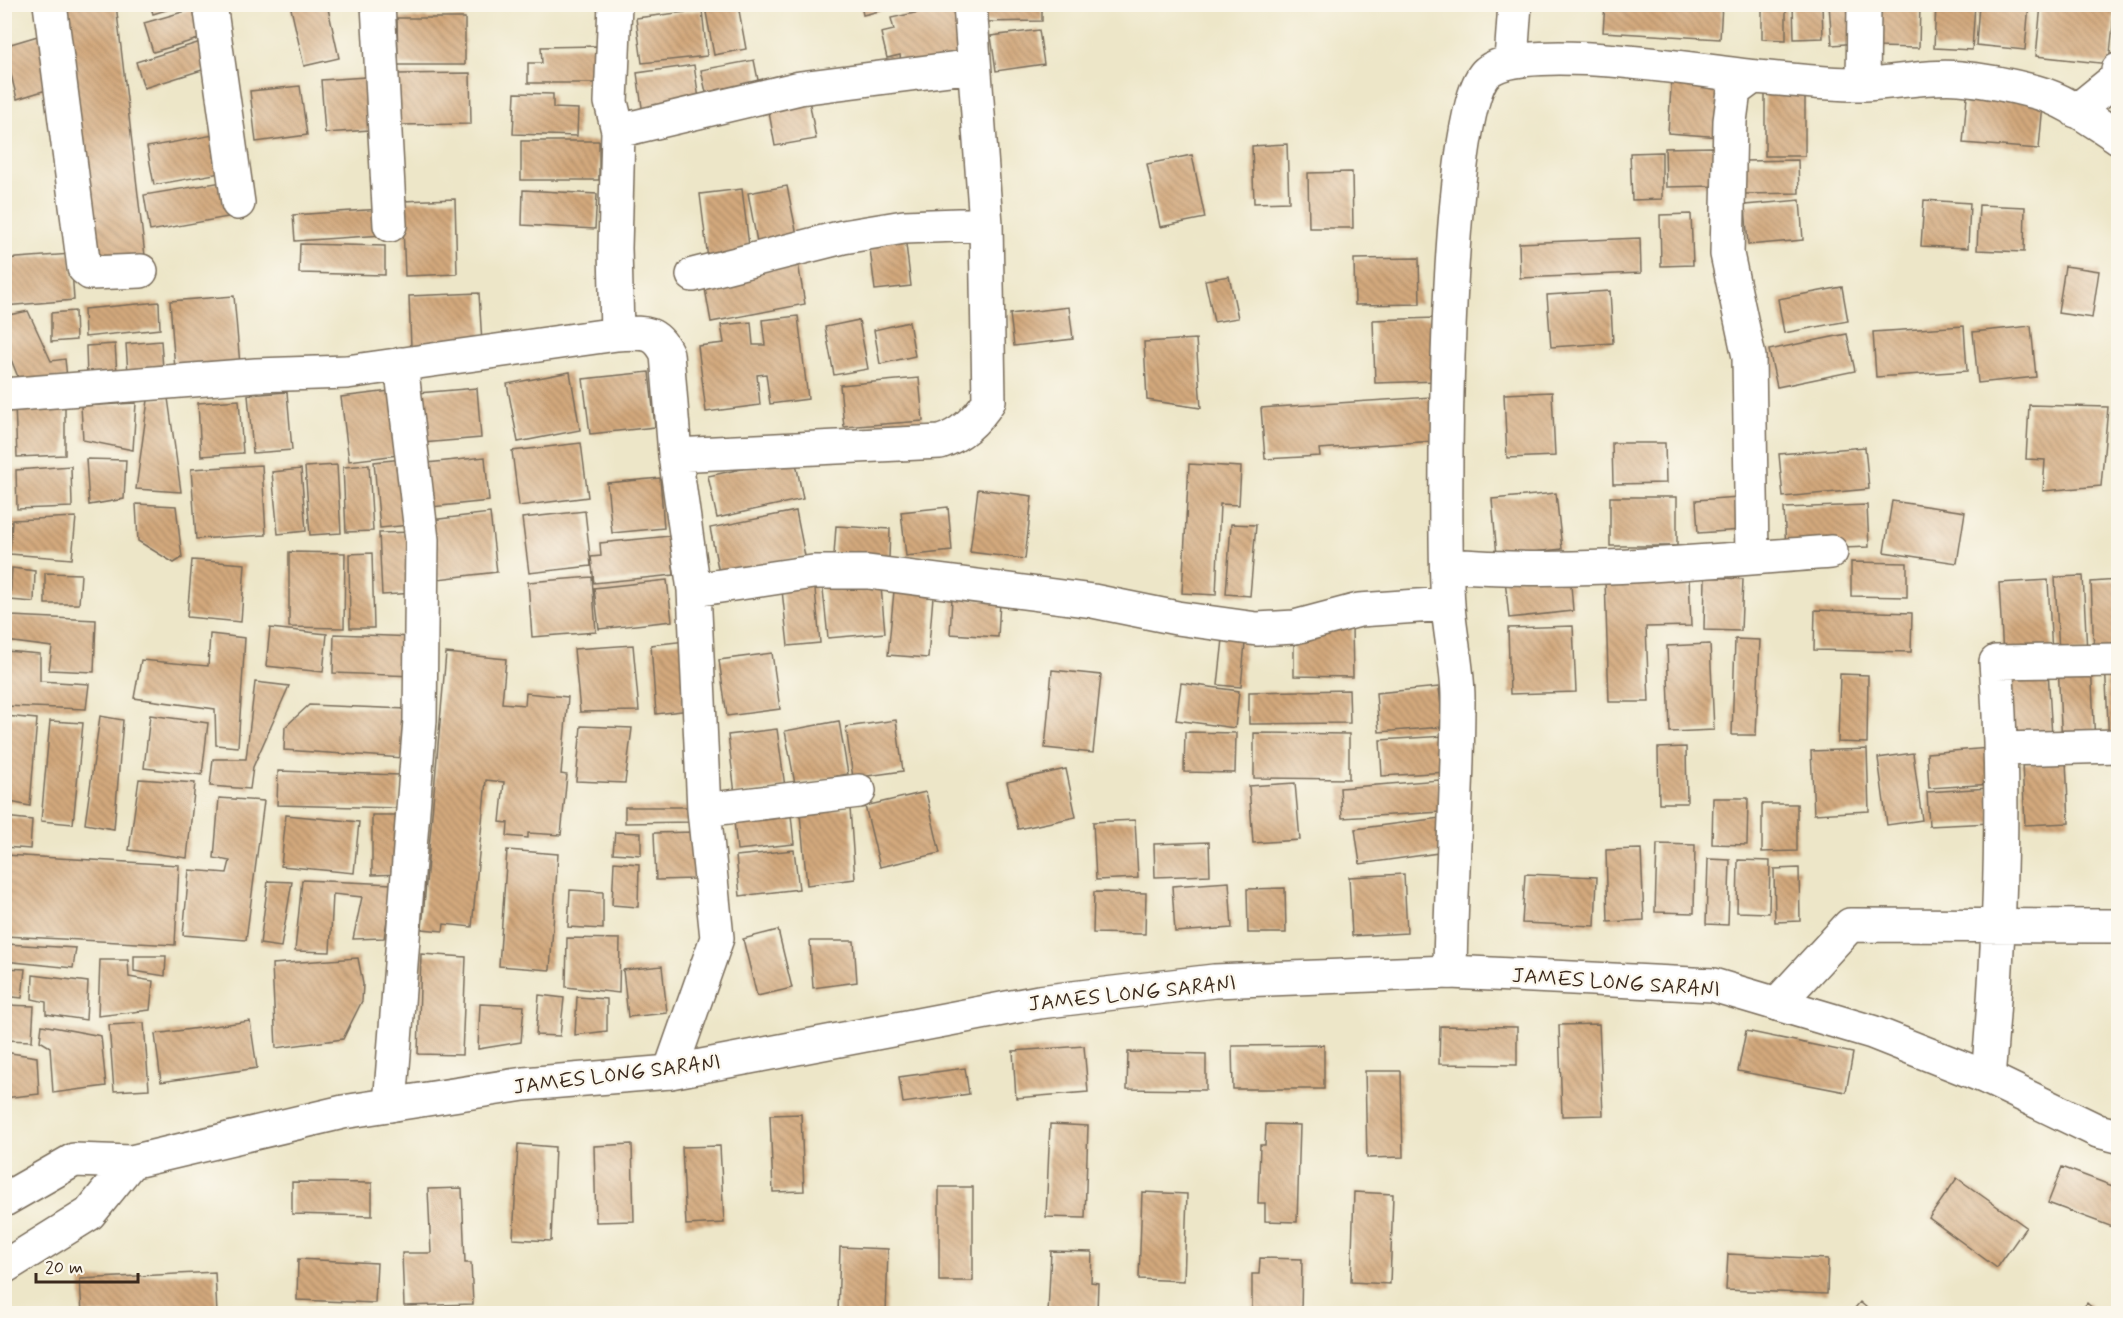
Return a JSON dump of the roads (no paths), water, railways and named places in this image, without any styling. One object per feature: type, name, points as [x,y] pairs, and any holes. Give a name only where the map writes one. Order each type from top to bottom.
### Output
[{"type":"street","points":[[50,4],[84,268],[90,273],[141,271]]},
{"type":"street","points":[[210,4],[238,203]]},
{"type":"street","points":[[378,4],[390,225]]},
{"type":"street","points":[[615,4],[611,102],[618,131],[615,248],[618,334]]},
{"type":"street","points":[[675,455],[940,442],[952,438],[979,416],[989,401],[986,224],[970,4]]},
{"type":"street","points":[[1511,60],[1515,4]]},
{"type":"street","points":[[1863,84],[1864,4]]},
{"type":"street","points":[[1450,972],[1451,866],[1457,788],[1458,691],[1448,604],[1445,508],[1449,279],[1465,133],[1473,95],[1486,72],[1511,60],[1612,59],[1753,76],[1863,84],[1958,77],[2039,93],[2076,111],[2118,137]]},
{"type":"street","points":[[618,131],[800,88],[974,66]]},
{"type":"street","points":[[2076,111],[2118,77],[2118,70]]},
{"type":"street","points":[[1752,558],[1749,357],[1727,254],[1730,121],[1734,91],[1753,76]]},
{"type":"street","points":[[693,275],[863,234],[904,227],[986,224]]},
{"type":"street","points":[[4,395],[256,375],[346,372],[618,334],[648,333],[661,341],[667,354],[675,455],[694,590],[704,810],[717,938],[670,1072]]},
{"type":"street","points":[[390,1105],[420,720],[422,540],[401,364]]},
{"type":"street","points":[[1447,565],[1491,568],[1593,567],[1831,552]]},
{"type":"street","points":[[694,590],[813,572],[868,572],[1093,600],[1177,618],[1257,629],[1295,627],[1359,610],[1448,604]]},
{"type":"street","points":[[1988,1078],[1996,978],[2002,749],[1996,662],[2118,660]]},
{"type":"street","points":[[2002,749],[2118,746]]},
{"type":"street","points":[[704,810],[859,791]]},
{"type":"street","points":[[1777,1004],[1850,925],[2118,926]]},
{"type":"street","name":"JAMES LONG SARANI","points":[[4,1200],[74,1160],[131,1162],[343,1112],[524,1084],[670,1072],[1039,1002],[1214,981],[1450,972],[1713,985],[1872,1032],[1988,1078],[2098,1131],[2118,1136]]},
{"type":"street","points":[[4,1267],[88,1214],[131,1162]]}]
